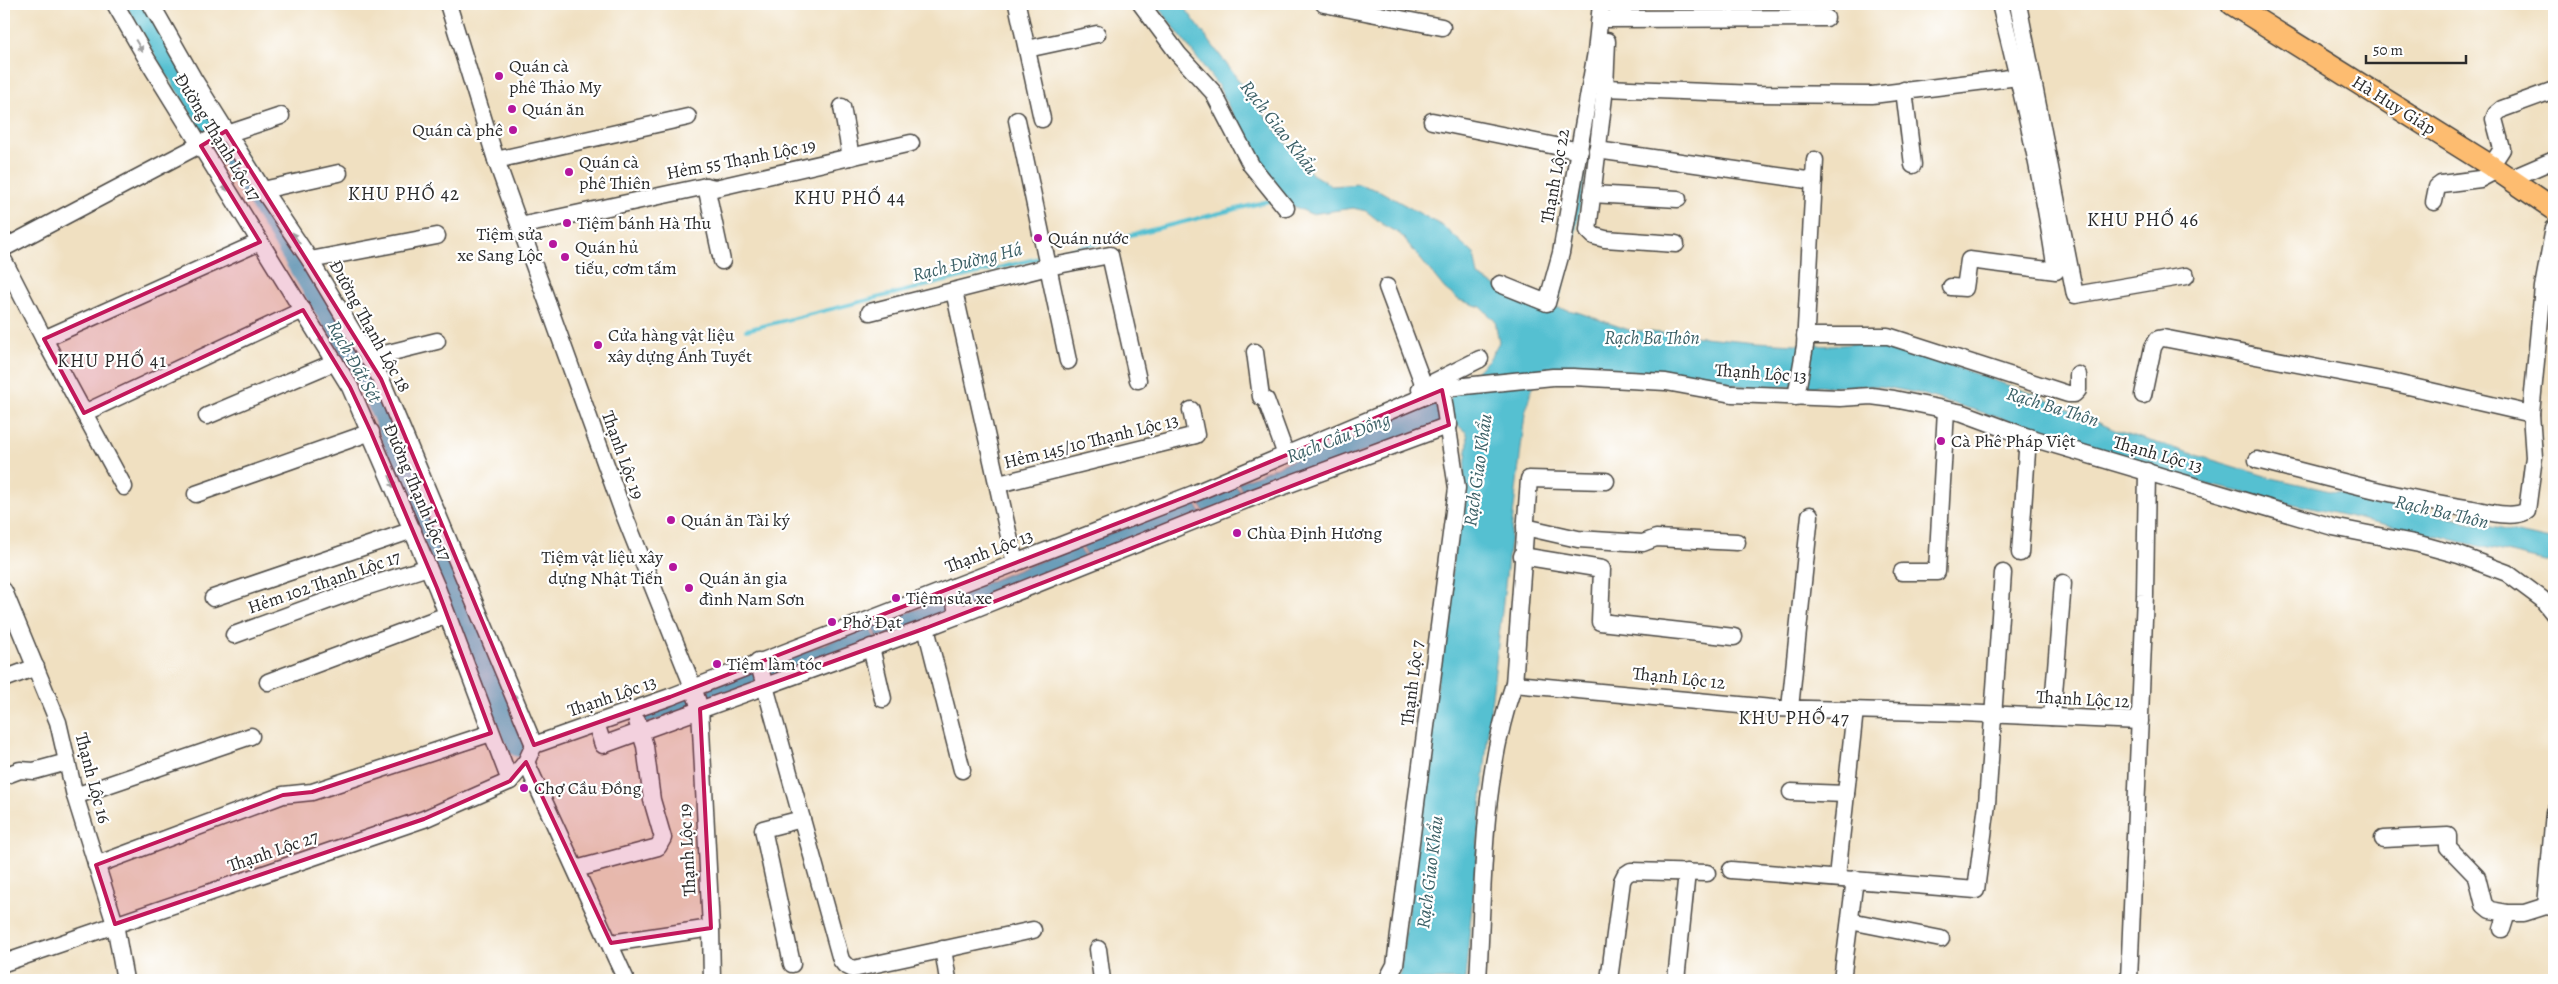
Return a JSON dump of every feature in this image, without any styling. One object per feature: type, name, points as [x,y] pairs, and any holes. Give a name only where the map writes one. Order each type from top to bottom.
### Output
[{"type":"main road","name":"Hà Huy Giáp","points":[[2232,4],[2499,172],[2554,209]]},
{"type":"street","name":"Đường Thạnh Lộc 17","points":[[115,4],[335,362],[371,432],[428,567],[510,781]]},
{"type":"street","name":"Đường Thạnh Lộc 18","points":[[151,4],[226,132],[310,260],[380,379],[534,745]]},
{"type":"street","name":"Thạnh Lộc 19","points":[[448,4],[496,160],[623,512],[693,687],[700,710],[712,980]]},
{"type":"street","points":[[1017,4],[1042,119]]},
{"type":"street","points":[[1141,4],[1179,55],[1213,92],[1251,165],[1286,208]]},
{"type":"street","points":[[1324,4],[1442,27]]},
{"type":"street","name":"Thạnh Lộc 22","points":[[1500,284],[1547,303],[1562,253],[1580,150],[1601,4]]},
{"type":"street","points":[[1951,287],[1966,286],[1969,260],[2056,271],[2047,210],[2000,4]]},
{"type":"street","points":[[2018,4],[2075,295],[2186,276]]},
{"type":"street","points":[[1608,12],[1826,18]]},
{"type":"street","name":"Thạnh Lộc 22","points":[[1608,12],[1605,88],[1588,230],[1594,236],[1605,240],[1676,244]]},
{"type":"street","points":[[1027,49],[1096,34]]},
{"type":"street","points":[[1605,88],[1757,94],[1872,95],[2018,77]]},
{"type":"street","points":[[1904,90],[1913,165]]},
{"type":"street","points":[[2499,172],[2502,149],[2494,120],[2496,114],[2502,109],[2554,90]]},
{"type":"street","points":[[842,107],[851,157]]},
{"type":"street","points":[[4,248],[226,132],[281,116]]},
{"type":"street","points":[[496,160],[688,117]]},
{"type":"street","points":[[1017,120],[1068,360]]},
{"type":"street","points":[[1432,121],[1580,150]]},
{"type":"street","name":"Hẻm 55 Thạnh Lộc 19","points":[[520,226],[706,186],[715,188],[911,143]]},
{"type":"street","points":[[1597,150],[1814,181]]},
{"type":"street","points":[[1797,394],[1805,341],[1815,160]]},
{"type":"street","points":[[2434,202],[2437,186],[2441,184],[2480,179],[2499,172],[2554,160]]},
{"type":"street","points":[[263,190],[339,173]]},
{"type":"street","points":[[706,186],[722,261]]},
{"type":"street","points":[[1592,194],[1678,199]]},
{"type":"street","points":[[2257,460],[2418,501],[2520,515],[2528,511],[2534,457],[2531,414],[2543,287],[2554,228]]},
{"type":"street","points":[[310,260],[437,236]]},
{"type":"street","points":[[44,339],[260,242]]},
{"type":"street","points":[[870,312],[954,291],[1046,257],[1110,255],[1138,380]]},
{"type":"street","points":[[4,261],[124,487]]},
{"type":"street","points":[[1387,287],[1424,386]]},
{"type":"street","points":[[954,291],[999,484],[1015,563]]},
{"type":"street","points":[[84,413],[303,310]]},
{"type":"street","points":[[1805,341],[1888,336],[2068,394],[2074,394],[2078,390],[2078,374]]},
{"type":"street","points":[[2143,395],[2152,347],[2156,340],[2163,338],[2391,382],[2531,414]]},
{"type":"street","points":[[368,358],[437,341]]},
{"type":"street","points":[[1255,352],[1261,397],[1266,400],[1286,455]]},
{"type":"street","points":[[1370,419],[1375,411],[1480,359]]},
{"type":"street","points":[[207,416],[335,362]]},
{"type":"street","name":"Thạnh Lộc 13","points":[[534,745],[634,711],[758,661],[1015,563],[1449,388],[1553,377],[1666,382],[1732,394],[1871,396],[1963,413],[2028,437],[2333,527],[2419,544],[2481,562],[2520,582],[2542,599],[2554,614]]},
{"type":"street","name":"Thạnh Lộc 7","points":[[1387,980],[1395,965],[1457,488],[1449,424],[1449,388]]},
{"type":"street","name":"Hẻm 145/10 Thạnh Lộc 13","points":[[999,484],[1196,436],[1191,410]]},
{"type":"street","points":[[1902,572],[1937,572],[1946,410]]},
{"type":"street","points":[[596,723],[603,745],[926,628],[1246,500],[1449,424]]},
{"type":"street","points":[[196,494],[371,432]]},
{"type":"street","points":[[2020,554],[2028,437]]},
{"type":"street","points":[[2129,980],[2140,721],[2146,471]]},
{"type":"street","points":[[1478,980],[1489,796],[1503,717],[1514,684],[1529,479],[1606,481]]},
{"type":"street","points":[[1790,708],[1810,514]]},
{"type":"street","points":[[1524,527],[1578,539],[1642,543],[1656,538],[1737,542]]},
{"type":"street","points":[[213,598],[413,530]]},
{"type":"street","points":[[1076,539],[1090,563]]},
{"type":"street","points":[[1522,556],[1602,569],[1600,622],[1734,637]]},
{"type":"street","name":"Hẻm 102 Thạnh Lộc 17","points":[[234,635],[365,587],[428,567]]},
{"type":"street","points":[[1731,870],[1837,877],[1976,890],[1987,804],[2003,573]]},
{"type":"street","points":[[2052,718],[2063,583]]},
{"type":"street","points":[[953,587],[957,616]]},
{"type":"street","name":"Thạnh Lộc 16","points":[[5,598],[58,722],[75,796],[114,924],[125,980]]},
{"type":"street","points":[[268,682],[447,615]]},
{"type":"street","points":[[868,619],[875,645],[883,699]]},
{"type":"street","points":[[926,628],[962,770]]},
{"type":"street","points":[[758,661],[841,960],[844,965],[852,969],[1033,930]]},
{"type":"street","points":[[4,679],[36,667]]},
{"type":"street","name":"Thạnh Lộc 12","points":[[1514,684],[1790,708],[1992,714],[2140,721]]},
{"type":"street","points":[[1837,877],[1855,710]]},
{"type":"street","points":[[576,869],[658,847],[663,838],[652,800],[645,746],[634,711]]},
{"type":"street","points":[[96,865],[283,795],[312,792],[492,733]]},
{"type":"street","points":[[75,796],[251,736]]},
{"type":"street","name":"Thạnh Lộc 27","points":[[4,963],[424,819],[510,781],[526,762],[534,745]]},
{"type":"street","points":[[4,776],[20,770],[34,771],[67,762]]},
{"type":"street","points":[[526,762],[611,943],[626,980]]},
{"type":"street","points":[[1791,792],[1846,794]]},
{"type":"street","points":[[2383,839],[2448,836],[2448,847],[2477,877],[2484,905],[2490,910],[2524,913],[2550,907],[2554,812]]},
{"type":"street","points":[[792,964],[763,829],[802,819]]},
{"type":"street","points":[[1609,980],[1622,881],[1625,874],[1631,872],[1707,873]]},
{"type":"street","points":[[1676,980],[1687,872]]},
{"type":"street","points":[[1842,980],[1855,879]]},
{"type":"street","points":[[2502,929],[2507,913]]},
{"type":"street","points":[[1850,921],[1941,939]]},
{"type":"street","points":[[611,943],[711,928]]},
{"type":"street","points":[[943,949],[948,980]]},
{"type":"street","points":[[1098,949],[1102,980]]},
{"type":"highlighted area","points":[[226,131],[381,379],[534,745],[670,697],[1193,494],[1442,390],[1449,425],[926,628],[700,709],[711,928],[611,943],[526,762],[510,781],[424,819],[115,924],[96,865],[283,795],[312,792],[491,733],[437,588],[371,432],[350,387],[303,310],[84,413],[44,339],[260,242],[201,146]]},
{"type":"water","points":[[1156,4],[1182,4],[1279,135],[1312,174],[1332,186],[1358,184],[1380,191],[1444,227],[1474,254],[1478,276],[1521,300],[1577,312],[1629,330],[1757,342],[1832,346],[1867,342],[1896,346],[2042,397],[2117,431],[2272,478],[2554,541],[2554,563],[2148,471],[1991,415],[1918,393],[1879,386],[1750,387],[1639,372],[1553,368],[1541,376],[1533,387],[1525,414],[1489,722],[1465,980],[1397,980],[1400,973],[1468,443],[1467,433],[1450,419],[1449,403],[1451,397],[1490,358],[1499,342],[1495,321],[1481,307],[1459,300],[1445,289],[1400,234],[1385,226],[1366,211],[1353,208],[1311,214],[1291,205],[1274,189],[1247,145],[1219,87]]},
{"type":"water","points":[[1439,399],[1444,422],[1245,496],[1238,483]]},
{"type":"water","points":[[1235,484],[1243,497],[1204,512],[1197,499]]},
{"type":"water","points":[[1194,501],[1201,513],[1089,559],[1081,545]]},
{"type":"water","points":[[1078,546],[1087,560],[960,611],[959,594]]},
{"type":"water","points":[[949,597],[951,614],[878,638],[873,626]]},
{"type":"water","points":[[870,627],[876,639],[769,677],[766,666]]},
{"type":"water","points":[[756,669],[760,682],[709,701],[708,688]]},
{"type":"water","points":[[693,693],[693,707],[643,725],[639,711]]},
{"type":"waterway","name":"Rạch Đất Sét","points":[[139,4],[170,58],[275,224],[370,381],[519,745]]},
{"type":"waterway","points":[[1553,308],[1557,301],[1569,260],[1591,129]]},
{"type":"waterway","name":"Rạch Đường Há","points":[[1049,255],[1273,200]]},
{"type":"waterway","name":"Rạch Đường Há","points":[[746,330],[1043,257]]},
{"type":"place","name":"Quán cà phê Thảo My","points":[[499,76]]},
{"type":"place","name":"Quán ăn","points":[[512,109]]},
{"type":"place","name":"Quán cà phê","points":[[513,130]]},
{"type":"place","name":"Quán cà phê Thiên","points":[[569,172]]},
{"type":"place","name":"Tiệm bánh Hà Thu","points":[[567,223]]},
{"type":"place","name":"Quán nước","points":[[1038,238]]},
{"type":"place","name":"Tiệm sửa xe Sang Lộc","points":[[553,244]]},
{"type":"place","name":"Quán hủ tiếu, cơm tấm","points":[[565,257]]},
{"type":"place","name":"Cửa hàng vật liệu xây dựng Ánh Tuyết","points":[[598,345]]},
{"type":"place","name":"Cà Phê Pháp Việt","points":[[1941,441]]},
{"type":"place","name":"Quán ăn Tài ký","points":[[671,520]]},
{"type":"place","name":"Chùa Định Hương","points":[[1237,533]]},
{"type":"place","name":"Tiệm vật liệu xây dựng Nhật Tiến","points":[[673,567]]},
{"type":"place","name":"Quán ăn gia đình Nam Sơn","points":[[689,588]]},
{"type":"place","name":"Tiệm sửa xe","points":[[896,598]]},
{"type":"place","name":"Phở Đạt","points":[[832,622]]},
{"type":"place","name":"Tiệm làm tóc","points":[[717,664]]},
{"type":"place","name":"Chợ Cầu Đồng","points":[[524,788]]},
{"type":"district","name":"KHU PHỐ 42","points":[[404,193]]},
{"type":"district","name":"KHU PHỐ 44","points":[[850,197]]},
{"type":"district","name":"KHU PHỐ 46","points":[[2143,219]]},
{"type":"district","name":"KHU PHỐ 41","points":[[112,360]]},
{"type":"district","name":"KHU PHỐ 47","points":[[1794,717]]},
{"type":"water label","name":"Rạch Giao Khẩu","points":[[1280,127]]},
{"type":"water label","name":"Rạch Ba Thôn","points":[[1652,337]]},
{"type":"water label","name":"Rạch Ba Thôn","points":[[2053,406]]},
{"type":"water label","name":"Rạch Cầu Đồng","points":[[1338,437]]},
{"type":"water label","name":"Rạch Giao Khẩu","points":[[1477,470]]},
{"type":"water label","name":"Rạch Ba Thôn","points":[[2442,511]]},
{"type":"water label","name":"Rạch Giao Khẩu","points":[[1429,872]]}]
